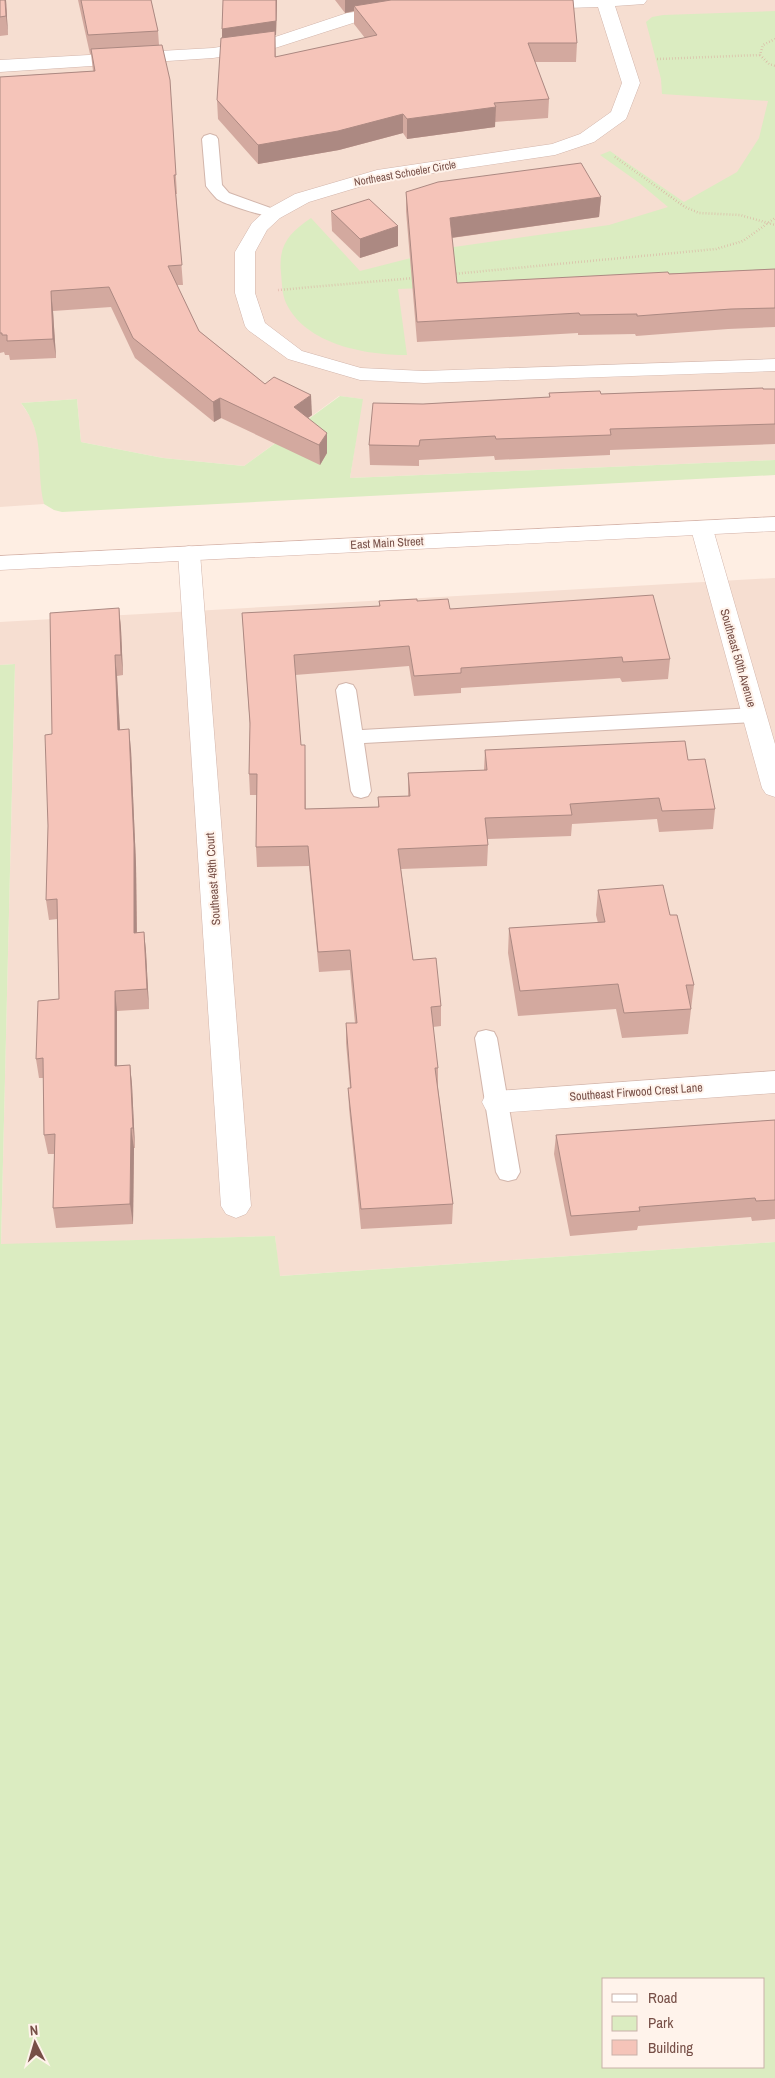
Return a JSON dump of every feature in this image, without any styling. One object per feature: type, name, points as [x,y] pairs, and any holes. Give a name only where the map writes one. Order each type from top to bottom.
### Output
[{"type":"street","points":[[518,5],[638,0]]},
{"type":"street","name":"Northeast Schoeler Circle","points":[[606,2],[631,83],[619,115],[588,138],[555,149],[377,176],[302,198],[273,214],[259,227],[245,252],[245,294],[255,326],[296,355],[360,374],[424,377],[775,365]]},
{"type":"street","points":[[0,66],[166,57],[262,46],[352,17],[411,9]]},
{"type":"street","name":"East Main Street","points":[[0,563],[775,524]]},
{"type":"street","name":"Southeast 50th Avenue","points":[[702,529],[775,788]]},
{"type":"street","name":"Southeast 49th Court","points":[[190,553],[236,1206]]},
{"type":"street","name":"Southeast Firwood Crest Lane","points":[[496,1102],[775,1082]]},
{"type":"lane","points":[[210,139],[214,186],[222,196],[273,214]]},
{"type":"lane","points":[[346,690],[355,737],[361,791]]},
{"type":"lane","points":[[355,737],[754,715]]},
{"type":"lane","points":[[486,1038],[508,1172]]},
{"type":"path","points":[[760,55],[763,45],[775,39]]},
{"type":"path","points":[[624,60],[760,55],[769,64],[775,66]]},
{"type":"path","points":[[588,138],[685,207],[699,213],[740,215],[775,225]]},
{"type":"path","points":[[452,274],[716,249],[743,241],[771,223],[775,218]]},
{"type":"path","points":[[245,294],[422,277]]},
{"type":"shaded area","points":[[0,0],[775,0],[775,460],[350,478],[362,399],[339,396],[244,466],[163,458],[81,442],[77,399],[21,403],[31,418],[39,440],[44,504],[0,507]]},
{"type":"shaded area","points":[[775,578],[775,1242],[279,1276],[275,1236],[1,1245],[15,664],[0,665],[0,622]]},
{"type":"green space","points":[[775,11],[775,275],[398,289],[407,355],[356,350],[322,338],[295,317],[286,303],[282,288],[281,255],[283,247],[291,235],[311,218],[360,271],[454,247],[609,225],[668,207],[638,182],[600,155],[610,151],[684,202],[737,172],[759,138],[768,101],[662,94],[661,79],[646,22],[652,17],[663,15]]},
{"type":"green space","points":[[340,396],[363,399],[350,478],[775,460],[775,475],[62,512],[44,504],[37,440],[29,415],[21,403],[77,399],[81,442],[163,458],[244,466]]},
{"type":"green space","points":[[15,664],[1,1244],[275,1236],[280,1276],[775,1242],[775,2078],[0,2078],[0,665]]},
{"type":"building","points":[[0,0],[5,0],[6,16],[0,17]]},
{"type":"building","points":[[81,0],[151,0],[158,31],[88,35]]},
{"type":"building","points":[[223,0],[276,0],[276,21],[222,29]]},
{"type":"building","points":[[391,0],[573,0],[577,43],[528,43],[549,99],[494,103],[496,107],[407,119],[403,114],[338,131],[258,145],[217,100],[221,38],[275,31],[275,57],[377,35],[354,6]]},
{"type":"building","points":[[162,45],[170,80],[176,175],[174,175],[182,265],[168,266],[199,331],[265,384],[274,377],[311,395],[294,407],[327,433],[319,445],[220,398],[213,402],[133,338],[109,287],[51,291],[53,339],[7,341],[7,335],[0,333],[0,77],[95,71],[91,49]]},
{"type":"building","points":[[581,163],[601,197],[450,218],[457,283],[668,272],[669,274],[775,269],[775,308],[731,309],[637,316],[637,314],[580,315],[579,313],[417,322],[406,192],[438,182]]},
{"type":"building","points":[[369,199],[398,226],[360,239],[331,211]]},
{"type":"building","points":[[775,389],[775,424],[610,429],[611,435],[496,439],[495,436],[420,440],[419,446],[369,445],[373,403],[423,404],[550,397],[549,393],[600,391],[601,394]]},
{"type":"building","points":[[653,595],[670,659],[623,662],[622,657],[461,668],[461,673],[414,676],[409,646],[294,655],[301,745],[305,745],[305,809],[379,807],[378,797],[410,796],[408,773],[487,770],[485,750],[685,741],[688,760],[705,759],[715,809],[662,811],[659,798],[570,804],[572,815],[485,818],[488,845],[398,849],[413,960],[436,958],[441,1006],[431,1007],[438,1068],[435,1068],[453,1204],[361,1209],[348,1088],[351,1088],[346,1023],[357,1023],[350,950],[318,952],[308,846],[256,847],[257,774],[249,774],[250,723],[242,613],[380,606],[379,601],[417,599],[417,601],[448,599],[450,609]]},
{"type":"building","points":[[119,608],[121,655],[115,655],[118,730],[129,729],[134,844],[134,933],[144,932],[147,989],[115,991],[115,1066],[130,1065],[133,1128],[131,1128],[130,1204],[53,1208],[55,1134],[44,1135],[43,1058],[36,1059],[38,1001],[59,999],[57,899],[46,900],[48,826],[45,735],[52,734],[50,613]]},
{"type":"building","points":[[663,885],[670,915],[677,915],[694,985],[686,985],[691,1009],[624,1013],[618,984],[520,991],[509,928],[605,922],[598,890]]},
{"type":"building","points":[[775,1120],[775,1200],[756,1201],[755,1198],[639,1207],[640,1211],[571,1216],[556,1135]]}]
